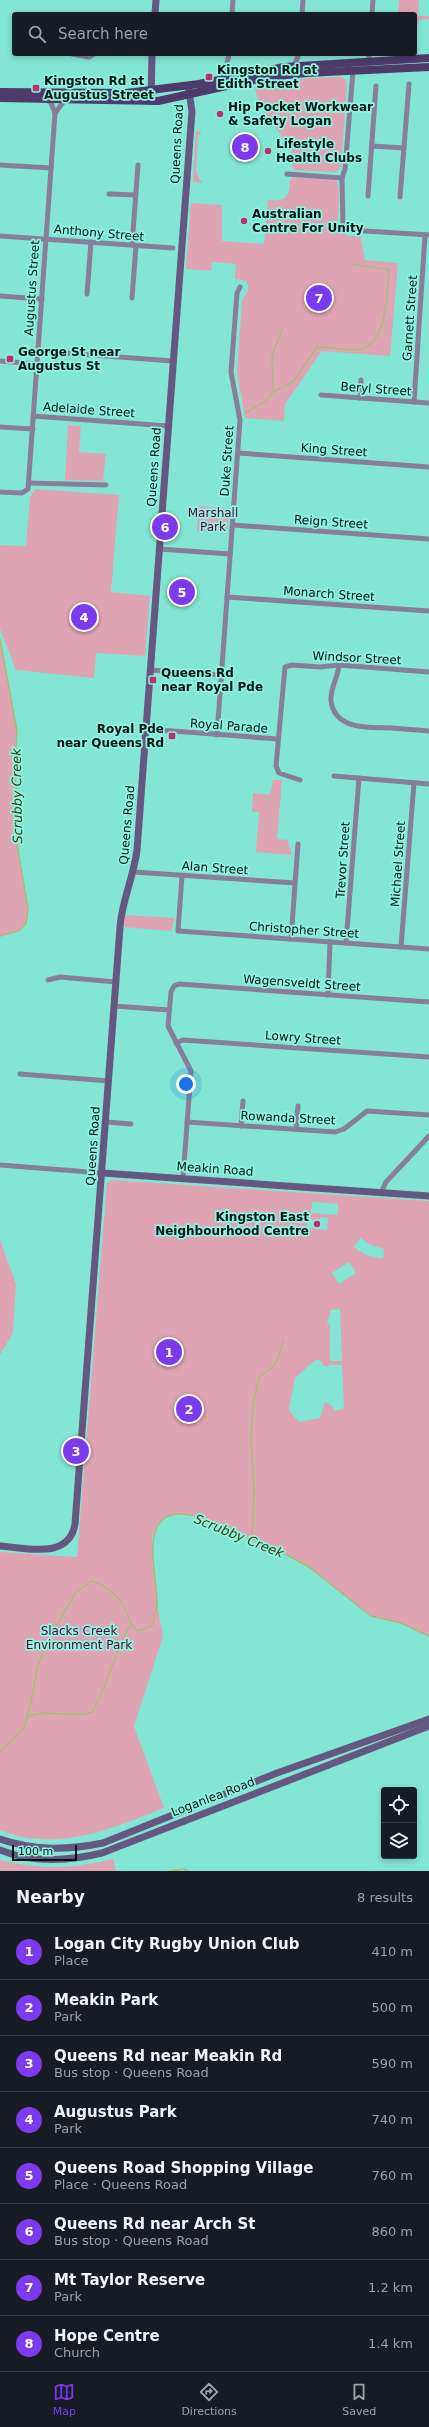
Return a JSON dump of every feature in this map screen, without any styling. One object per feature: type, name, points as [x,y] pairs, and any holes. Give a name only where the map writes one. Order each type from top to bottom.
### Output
[{"type":"main road","points":[[0,92],[94,94],[150,91],[188,86],[294,66],[369,63],[429,58]]},
{"type":"main road","points":[[0,98],[151,101],[190,95],[268,77],[429,67]]},
{"type":"street","points":[[155,12],[156,0]]},
{"type":"street","points":[[232,12],[233,0]]},
{"type":"street","points":[[302,12],[303,0]]},
{"type":"street","points":[[372,12],[373,0]]},
{"type":"street","points":[[151,101],[152,56]]},
{"type":"street","points":[[224,79],[229,66],[229,56]]},
{"type":"street","points":[[294,66],[298,56]]},
{"type":"street","points":[[300,56],[306,66]]},
{"type":"street","points":[[369,56],[369,63]]},
{"type":"street","points":[[229,66],[236,76]]},
{"type":"street","points":[[353,71],[345,169],[342,178],[341,221],[345,228],[427,235]]},
{"type":"street","points":[[400,197],[409,84]]},
{"type":"street","name":"Queens Road","points":[[0,1546],[56,1548],[68,1541],[74,1531],[121,915],[134,872],[146,730],[192,111],[188,86]]},
{"type":"street","points":[[368,196],[376,86]]},
{"type":"street","points":[[47,99],[51,103],[55,113]]},
{"type":"street","points":[[55,113],[64,100]]},
{"type":"street","name":"Augustus Street","points":[[0,492],[22,493],[28,489],[29,483],[55,113]]},
{"type":"street","points":[[372,146],[404,148]]},
{"type":"street","points":[[0,165],[51,168]]},
{"type":"street","points":[[132,298],[138,165]]},
{"type":"street","points":[[287,174],[342,178]]},
{"type":"street","points":[[109,194],[136,195]]},
{"type":"street","name":"Garnett Street","points":[[414,402],[427,235]]},
{"type":"street","name":"Anthony Street","points":[[0,236],[173,248]]},
{"type":"street","points":[[88,294],[92,242]]},
{"type":"street","name":"Duke Street","points":[[217,734],[238,453],[240,414],[231,372],[237,293],[240,287]]},
{"type":"street","points":[[0,296],[42,299]]},
{"type":"street","points":[[38,351],[173,361]]},
{"type":"street","points":[[0,361],[37,364]]},
{"type":"street","points":[[360,398],[361,380]]},
{"type":"street","name":"Beryl Street","points":[[321,395],[429,403]]},
{"type":"street","name":"Adelaide Street","points":[[34,416],[168,426]]},
{"type":"street","name":"Adelaide Street","points":[[0,427],[33,429]]},
{"type":"street","name":"King Street","points":[[238,453],[429,467]]},
{"type":"street","points":[[29,483],[106,485]]},
{"type":"street","name":"Reign Street","points":[[232,525],[429,539]]},
{"type":"street","points":[[159,549],[230,554]]},
{"type":"street","name":"Monarch Street","points":[[227,597],[429,611]]},
{"type":"street","name":"Windsor Street","points":[[278,739],[285,667],[292,665],[320,667],[339,665],[429,672]]},
{"type":"street","points":[[339,665],[332,689],[332,702],[337,714],[345,722],[359,727],[429,731]]},
{"type":"street","points":[[150,670],[183,672]]},
{"type":"street","points":[[191,672],[221,675]]},
{"type":"street","name":"Royal Parade","points":[[146,730],[278,739],[277,771],[283,775],[300,780]]},
{"type":"street","points":[[334,776],[429,784]]},
{"type":"street","name":"Trevor Street","points":[[346,943],[359,778]]},
{"type":"street","name":"Michael Street","points":[[401,947],[414,783]]},
{"type":"street","points":[[291,939],[298,844]]},
{"type":"street","name":"Alan Street","points":[[134,872],[295,884]]},
{"type":"street","name":"Christopher Street","points":[[182,876],[178,931],[429,949]]},
{"type":"street","points":[[328,995],[330,942]]},
{"type":"street","points":[[48,980],[60,978],[116,982]]},
{"type":"street","name":"Wagensveldt Street","points":[[169,1010],[171,992],[174,986],[179,984],[429,1002]]},
{"type":"street","points":[[114,1006],[169,1010],[168,1026],[191,1071],[183,1178]]},
{"type":"street","name":"Lowry Street","points":[[176,1043],[183,1040],[429,1057]]},
{"type":"street","points":[[20,1074],[109,1081]]},
{"type":"street","points":[[241,1126],[243,1101]]},
{"type":"street","points":[[296,1129],[298,1106]]},
{"type":"street","name":"Rowanda Street","points":[[187,1122],[340,1131],[367,1111],[429,1115]]},
{"type":"street","points":[[106,1122],[132,1124]]},
{"type":"street","points":[[381,1193],[386,1182],[429,1136]]},
{"type":"street","name":"Meakin Road","points":[[0,1165],[429,1196]]},
{"type":"street","name":"Loganlea Road","points":[[0,1839],[43,1849],[74,1848],[103,1843],[277,1773],[429,1719]]},
{"type":"street","name":"Loganlea Road","points":[[0,1850],[25,1857],[57,1860],[102,1853],[429,1726]]},
{"type":"street","points":[[346,1748],[349,1756]]},
{"type":"green space","points":[[399,0],[419,0],[418,16],[429,16],[429,19],[418,20],[417,31],[417,12],[398,12]]},
{"type":"green space","points":[[342,77],[347,82],[341,167],[336,172],[295,170],[292,167],[292,150],[259,105],[255,87],[309,78]]},
{"type":"green space","points":[[196,130],[202,133],[198,135],[196,170],[200,181],[203,180],[201,183],[193,182]]},
{"type":"green space","points":[[294,177],[335,180],[338,183],[339,189],[339,230],[348,236],[361,237],[365,260],[398,263],[390,356],[322,351],[285,404],[284,421],[245,418],[237,372],[242,301],[249,288],[246,281],[235,279],[236,264],[212,262],[211,271],[186,269],[191,203],[222,205],[222,241],[264,244],[268,200],[279,200],[285,198],[289,191],[290,180]]},
{"type":"green space","points":[[68,425],[81,426],[79,452],[106,454],[103,481],[65,480]]},
{"type":"green space","points":[[35,489],[119,495],[111,592],[150,596],[145,656],[96,653],[94,678],[16,670],[0,629],[0,545],[26,546],[30,497]]},
{"type":"green space","name":"Marshall Park","points":[[199,506],[229,509],[227,533],[197,531]]},
{"type":"green space","points":[[0,639],[17,731],[15,765],[18,850],[28,909],[26,924],[18,931],[0,936]]},
{"type":"green space","points":[[273,780],[282,780],[277,839],[288,840],[292,855],[256,852],[259,812],[252,812],[253,793],[270,795]]},
{"type":"green space","points":[[125,915],[175,918],[171,931],[124,927]]},
{"type":"green space","name":"Slacks Creek Environment Park","points":[[111,1180],[429,1201],[429,1636],[401,1623],[371,1616],[309,1567],[283,1553],[198,1517],[186,1514],[172,1514],[157,1524],[152,1538],[157,1604],[163,1636],[134,1726],[164,1808],[124,1824],[83,1836],[63,1839],[21,1837],[0,1830],[0,1552],[77,1557],[107,1183]],"holes":[[[312,1202],[338,1204],[337,1215],[311,1213]],[[320,1217],[328,1218],[327,1230],[307,1228],[308,1219],[320,1220]],[[360,1238],[371,1245],[384,1249],[383,1259],[366,1255],[354,1247]],[[349,1262],[356,1273],[339,1284],[332,1273]],[[340,1309],[342,1361],[330,1361],[330,1325],[327,1324],[331,1310]],[[319,1359],[323,1365],[327,1367],[329,1365],[342,1365],[344,1408],[335,1411],[332,1406],[325,1402],[320,1418],[299,1422],[289,1410],[295,1378],[312,1362]]]},
{"type":"green space","points":[[0,1240],[16,1284],[13,1333],[0,1355]]},
{"type":"green space","points":[[113,1859],[116,1871],[0,1871],[0,1860],[42,1867],[56,1867],[84,1865]]},
{"type":"waterway","points":[[245,413],[266,401],[273,392],[294,381],[317,347],[355,350],[369,345],[376,338],[384,316],[389,270],[352,264]]},
{"type":"waterway","points":[[273,391],[272,356],[283,327]]},
{"type":"waterway","name":"Scrubby Creek","points":[[0,639],[17,731],[15,765],[18,850],[28,909],[26,924],[18,931],[0,936]]},
{"type":"waterway","points":[[252,1538],[254,1492],[251,1437],[253,1404],[259,1377],[270,1370],[276,1362],[280,1354],[283,1341]]},
{"type":"waterway","name":"Scrubby Creek","points":[[0,1752],[24,1728],[32,1698],[37,1668],[51,1635],[76,1592],[92,1581],[97,1583],[107,1588],[119,1599],[131,1623],[138,1631],[152,1626],[157,1602],[153,1555],[157,1527],[165,1518],[178,1514],[198,1517],[283,1553],[309,1567],[371,1616],[401,1623],[429,1636]]},
{"type":"waterway","name":"Scrubby Creek","points":[[27,1717],[43,1713],[84,1714],[92,1712],[98,1702],[124,1636],[130,1625]]},
{"type":"waterway","points":[[170,1871],[184,1869],[188,1871]]},
{"type":"place","name":"Kingston Rd at Edith Street","points":[[209,77]]},
{"type":"place","name":"Kingston Rd at Augustus Street","points":[[36,88]]},
{"type":"place","name":"Hip Pocket Workwear & Safety Logan","points":[[220,114]]},
{"type":"place","name":"Hope Centre","points":[[245,147]]},
{"type":"place","name":"Lifestyle Health Clubs","points":[[268,151]]},
{"type":"place","name":"Australian Centre For Unity","points":[[244,221]]},
{"type":"place","name":"Mt Taylor Reserve","points":[[319,298]]},
{"type":"place","name":"George St near Augustus St","points":[[10,359]]},
{"type":"place","name":"Queens Rd near Arch St","points":[[165,527]]},
{"type":"place","name":"Queens Road Shopping Village","points":[[182,592]]},
{"type":"place","name":"Augustus Park","points":[[84,617]]},
{"type":"place","name":"Queens Rd near Royal Pde","points":[[153,680]]},
{"type":"place","name":"Royal Pde near Queens Rd","points":[[172,736]]},
{"type":"place","name":"Kingston East Neighbourhood Centre","points":[[317,1224]]},
{"type":"place","name":"Logan City Rugby Union Club","points":[[169,1352]]},
{"type":"place","name":"Meakin Park","points":[[189,1409]]},
{"type":"place","name":"Queens Rd near Meakin Rd","points":[[76,1451]]}]
